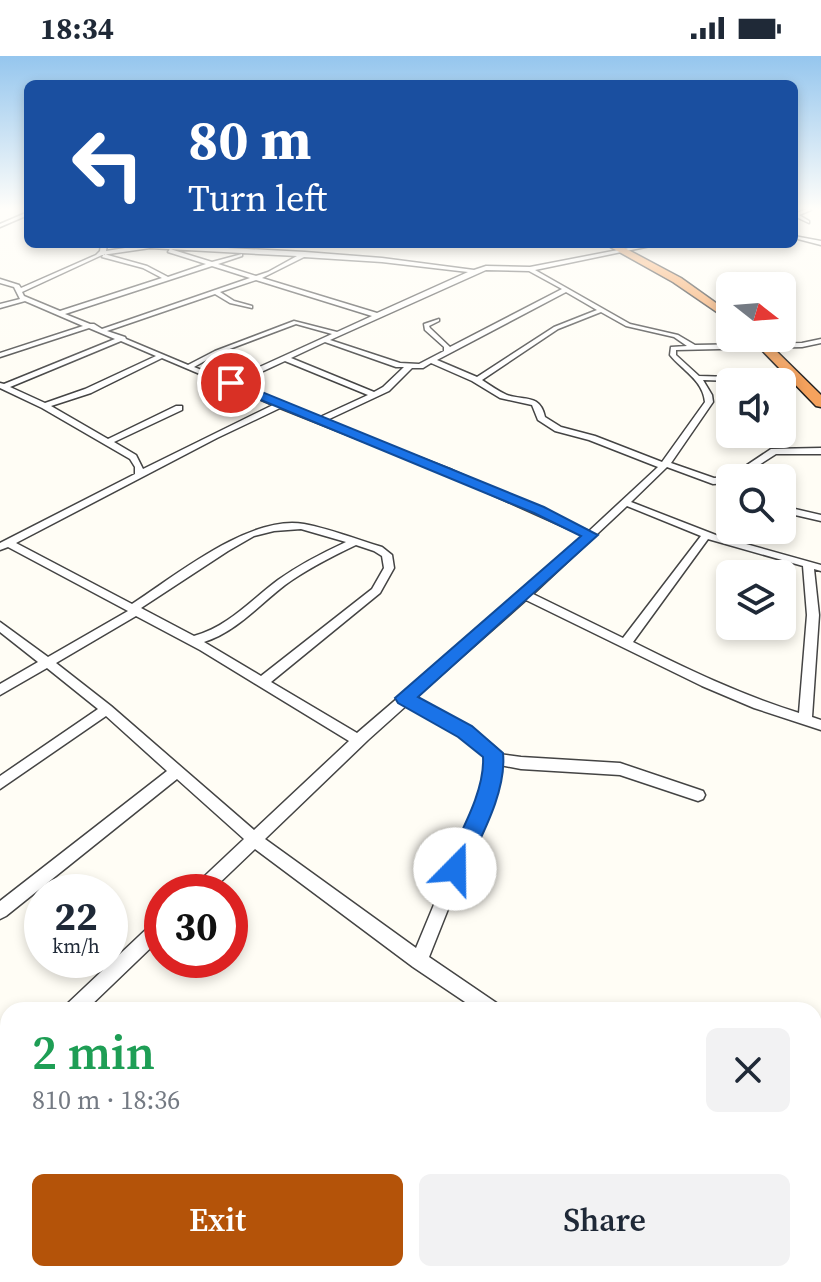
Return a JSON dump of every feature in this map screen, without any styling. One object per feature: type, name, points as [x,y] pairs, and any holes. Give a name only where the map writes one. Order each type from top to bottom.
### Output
[{"type":"highway","points":[[652,266],[716,308]]},
{"type":"highway","points":[[771,352],[821,403]]},
{"type":"street","points":[[20,291],[74,266]]},
{"type":"street","points":[[142,266],[168,279]]},
{"type":"street","points":[[61,313],[203,266]]},
{"type":"street","points":[[216,266],[379,316]]},
{"type":"street","points":[[104,330],[285,266]]},
{"type":"street","points":[[427,266],[475,271]]},
{"type":"street","points":[[231,383],[475,271],[543,266]]},
{"type":"street","points":[[530,269],[628,325],[676,336],[692,346]]},
{"type":"street","points":[[0,281],[13,284],[25,299],[449,472],[591,535]]},
{"type":"street","points":[[324,340],[410,366],[433,361],[567,289]]},
{"type":"street","points":[[214,291],[232,302],[250,307]]},
{"type":"street","points":[[0,306],[25,299]]},
{"type":"street","points":[[478,380],[556,328],[602,310]]},
{"type":"street","points":[[437,320],[426,325],[427,329],[447,346],[447,352]]},
{"type":"street","points":[[191,366],[217,352],[296,322],[338,334]]},
{"type":"street","points":[[0,355],[92,325]]},
{"type":"street","points":[[2,386],[123,338]]},
{"type":"street","points":[[796,341],[821,341]]},
{"type":"street","points":[[218,874],[358,740],[526,595],[665,465],[709,402],[709,395],[697,378],[677,360],[672,351],[716,345]]},
{"type":"street","points":[[45,406],[88,391],[163,355]]},
{"type":"street","points":[[285,358],[375,395]]},
{"type":"street","points":[[433,361],[478,380],[509,398],[535,403],[541,418],[550,426],[716,479]]},
{"type":"street","points":[[318,421],[375,395],[399,379],[410,366]]},
{"type":"street","points":[[697,378],[800,381]]},
{"type":"street","points":[[2,386],[45,406],[133,457],[139,467],[139,475]]},
{"type":"street","points":[[4,545],[280,405]]},
{"type":"street","points":[[108,442],[179,408]]},
{"type":"street","points":[[755,464],[774,451],[821,451]]},
{"type":"street","points":[[624,502],[706,535],[821,568]]},
{"type":"street","points":[[796,512],[821,518]]},
{"type":"street","points":[[0,690],[134,610],[251,534],[301,526],[378,549],[387,555],[389,568],[386,578],[358,606],[262,682]]},
{"type":"street","points":[[625,644],[706,535]]},
{"type":"street","points":[[192,641],[218,633],[285,581],[321,558],[355,542]]},
{"type":"street","points":[[4,545],[192,641],[358,740]]},
{"type":"street","points":[[805,720],[813,615],[808,565]]},
{"type":"street","points":[[526,595],[706,683],[821,725]]},
{"type":"street","points":[[0,626],[107,709],[255,840],[419,961],[480,1002]]},
{"type":"street","points":[[405,698],[465,731],[481,742],[493,758],[521,763],[620,769],[698,795]]},
{"type":"street","points":[[1,779],[107,709]]},
{"type":"street","points":[[419,961],[486,796],[493,758]]},
{"type":"street","points":[[0,911],[177,771]]},
{"type":"street","points":[[81,1002],[144,943]]},
{"type":"route","points":[[231,383],[539,510],[591,535],[405,698],[465,731],[492,753],[494,767],[486,796],[455,869]]}]
